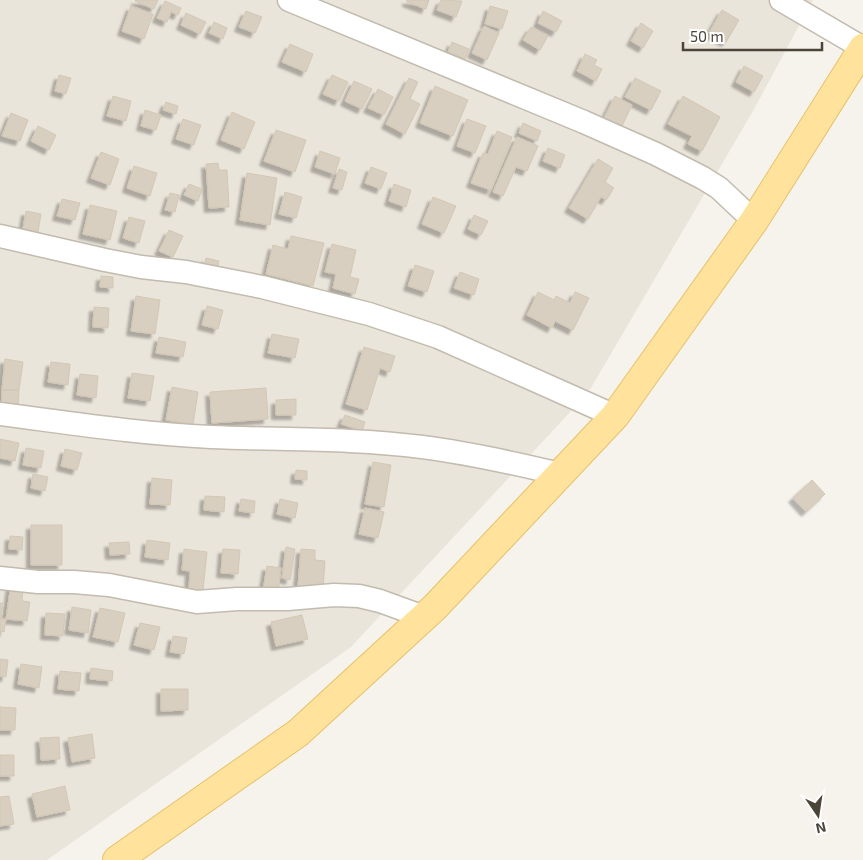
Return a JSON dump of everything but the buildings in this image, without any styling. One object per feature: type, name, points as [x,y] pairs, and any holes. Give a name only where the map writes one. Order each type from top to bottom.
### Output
[{"type":"main road","points":[[117,860],[298,734],[424,617],[615,416],[754,221],[863,48]]},
{"type":"street","points":[[289,0],[575,118],[656,154],[719,188],[754,221]]},
{"type":"street","points":[[781,0],[863,48]]},
{"type":"street","points":[[0,236],[105,260],[186,272],[262,287],[369,314],[438,337],[615,416]]},
{"type":"street","points":[[0,414],[159,434],[331,440],[421,447],[486,456],[560,474]]},
{"type":"street","points":[[0,578],[38,582],[74,582],[109,585],[197,602],[237,599],[288,599],[334,595],[359,596],[380,601],[424,617]]},
{"type":"shaded area","points":[[0,0],[813,0],[753,111],[588,393],[351,647],[47,860],[0,860]]}]
